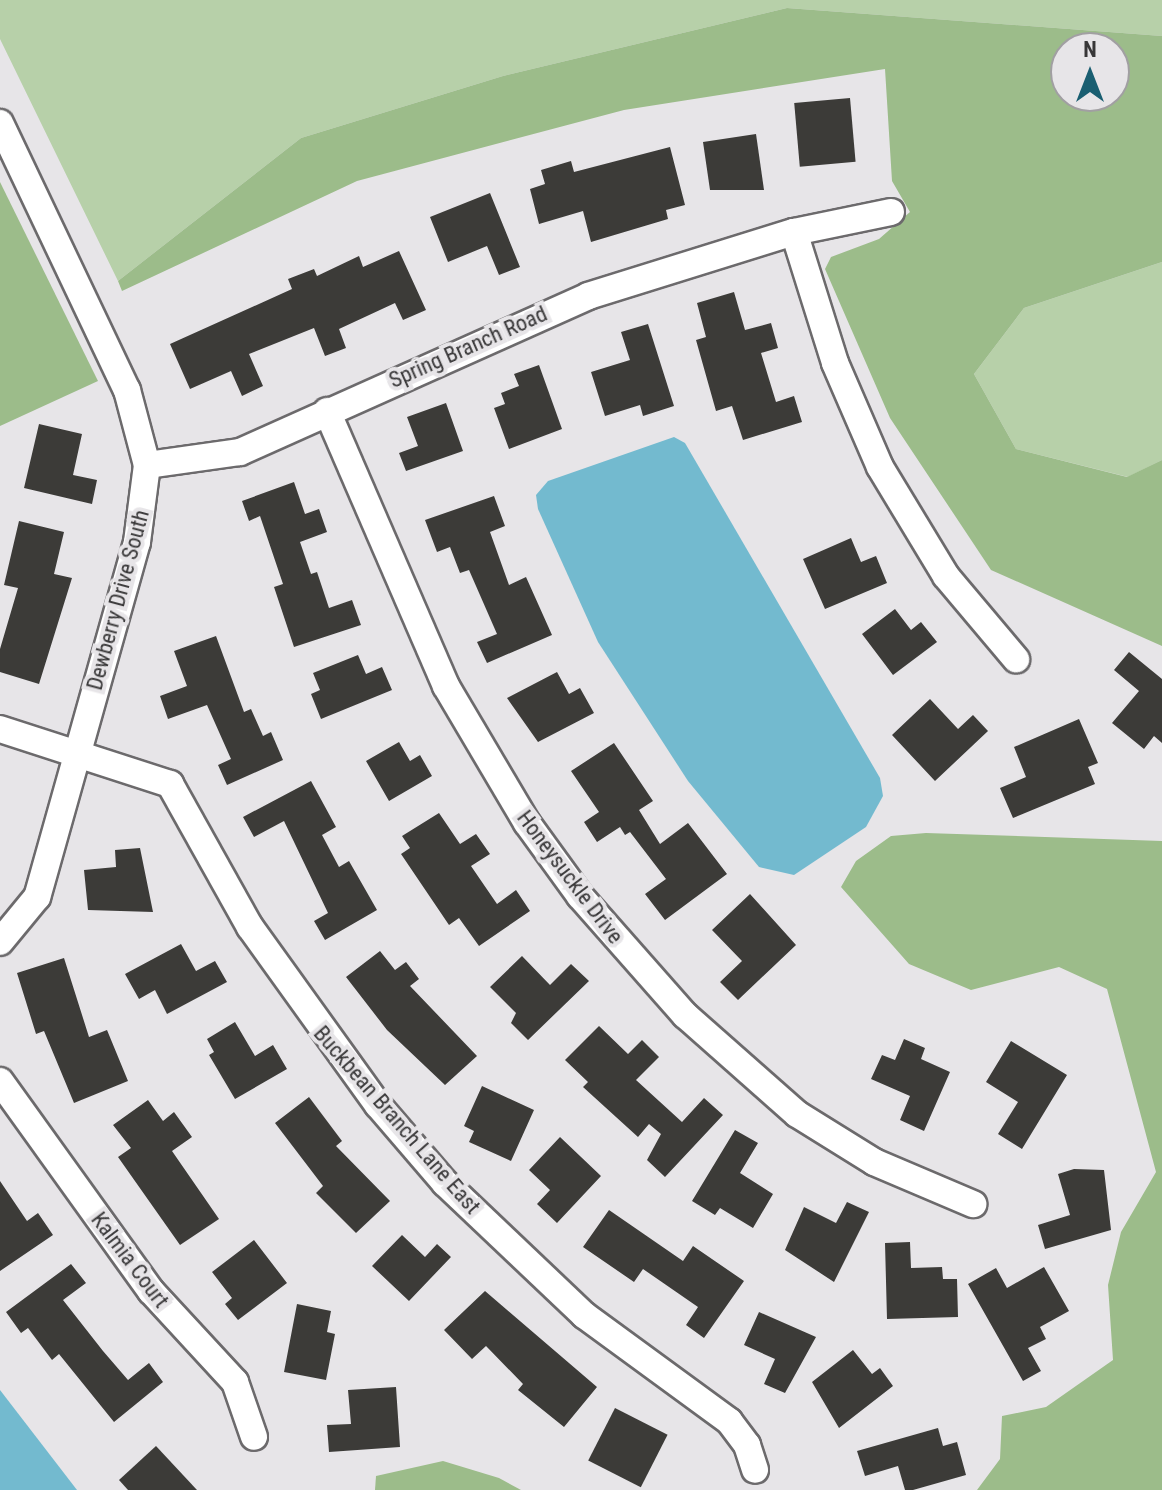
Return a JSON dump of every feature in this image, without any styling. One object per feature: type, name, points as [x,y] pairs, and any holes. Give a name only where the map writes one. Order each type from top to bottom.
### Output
[{"type":"street","name":"Dewberry Drive South","points":[[0,123],[127,390],[147,465],[137,542],[37,897],[0,942]]},
{"type":"street","name":"Spring Branch Road","points":[[147,465],[240,452],[520,321],[794,232],[891,212]]},
{"type":"street","points":[[794,232],[835,363],[880,467],[946,576],[1016,659]]},
{"type":"street","name":"Honeysuckle Drive","points":[[327,411],[446,686],[512,800],[580,896],[685,1015],[797,1114],[874,1162],[973,1204]]},
{"type":"street","name":"Buckbean Branch Lane East","points":[[0,729],[78,751],[170,784],[250,927],[378,1105],[445,1183],[584,1315],[729,1421],[747,1445],[755,1470]]},
{"type":"street","name":"Kalmia Court","points":[[0,1081],[151,1291],[235,1382],[254,1437]]},
{"type":"green space","points":[[0,0],[1162,0],[1162,36],[787,8],[503,76],[301,138],[118,281],[0,39]]},
{"type":"green space","points":[[787,8],[1108,32],[1050,32],[1050,112],[1130,112],[1130,34],[1162,36],[1162,262],[1024,308],[974,374],[1016,449],[1127,477],[1162,460],[1162,646],[991,570],[890,418],[825,269],[831,257],[879,239],[910,212],[892,181],[885,69],[624,110],[357,181],[122,291],[118,281],[301,138],[503,76]]},
{"type":"green space","points":[[0,182],[98,381],[0,426]]},
{"type":"green space","points":[[1162,262],[1162,460],[1128,477],[1016,449],[974,374],[1024,308]]},
{"type":"green space","points":[[926,833],[1162,841],[1162,1490],[977,1490],[1000,1459],[1002,1416],[1046,1407],[1113,1360],[1108,1285],[1121,1232],[1156,1172],[1107,989],[1059,967],[971,990],[909,964],[841,887],[856,861],[891,836]]},
{"type":"green space","points":[[443,1461],[499,1478],[521,1490],[375,1490],[376,1476]]},
{"type":"water","points":[[674,437],[685,443],[880,778],[883,796],[866,827],[794,875],[759,867],[688,781],[598,642],[538,509],[536,495],[548,481]]},
{"type":"water","points":[[0,1390],[77,1490],[0,1490]]},
{"type":"building","points":[[850,98],[856,162],[800,167],[794,103]]},
{"type":"building","points":[[756,134],[764,190],[710,190],[703,142]]},
{"type":"building","points":[[670,147],[685,205],[666,210],[668,219],[591,242],[583,211],[539,224],[530,189],[545,184],[541,170],[571,161],[574,172]]},
{"type":"building","points":[[490,193],[520,267],[499,275],[487,246],[448,262],[430,217]]},
{"type":"building","points":[[399,251],[426,310],[403,320],[395,303],[339,329],[346,348],[325,356],[314,328],[249,354],[263,386],[242,396],[231,371],[190,389],[170,344],[292,289],[288,279],[314,269],[317,276],[359,256],[363,267]]},
{"type":"building","points":[[734,292],[745,330],[771,323],[778,348],[761,353],[776,402],[794,396],[802,422],[743,440],[732,406],[716,411],[696,340],[706,337],[697,303]]},
{"type":"building","points":[[648,324],[674,406],[643,416],[640,405],[605,416],[591,372],[630,360],[621,332]]},
{"type":"building","points":[[539,365],[562,429],[509,449],[494,408],[505,404],[501,393],[519,386],[514,374]]},
{"type":"building","points":[[446,403],[463,451],[406,471],[399,453],[418,446],[407,417]]},
{"type":"building","points":[[39,424],[82,434],[73,475],[97,480],[92,504],[24,488]]},
{"type":"building","points":[[294,482],[305,514],[319,509],[327,532],[300,542],[311,574],[317,572],[329,608],[352,600],[361,625],[294,647],[274,587],[283,584],[260,516],[249,521],[242,501]]},
{"type":"building","points":[[494,496],[505,526],[490,532],[509,585],[526,577],[552,635],[487,663],[477,642],[497,634],[469,570],[460,573],[450,547],[437,552],[425,520]]},
{"type":"building","points":[[19,521],[64,532],[54,574],[72,578],[39,684],[0,672],[0,649],[18,588],[4,585]]},
{"type":"building","points":[[851,538],[861,562],[876,556],[887,583],[825,609],[803,559]]},
{"type":"building","points":[[895,609],[911,630],[921,622],[937,642],[893,675],[862,634]]},
{"type":"building","points":[[216,636],[244,712],[251,709],[263,736],[271,732],[283,760],[227,785],[218,765],[231,759],[207,705],[168,719],[160,696],[187,686],[174,651]]},
{"type":"building","points":[[1129,652],[1162,679],[1162,743],[1154,736],[1144,749],[1112,723],[1139,691],[1114,670]]},
{"type":"building","points":[[358,655],[366,674],[382,667],[392,690],[321,719],[311,694],[320,690],[313,673]]},
{"type":"building","points":[[557,672],[569,694],[580,688],[594,713],[538,742],[507,698]]},
{"type":"building","points":[[930,699],[958,729],[973,715],[988,731],[935,781],[892,735]]},
{"type":"building","points":[[1079,719],[1098,763],[1088,767],[1095,784],[1013,818],[1000,788],[1026,777],[1014,747]]},
{"type":"building","points":[[399,742],[410,761],[420,755],[432,776],[389,801],[366,761]]},
{"type":"building","points":[[614,743],[653,801],[639,810],[660,844],[688,823],[727,874],[665,920],[645,894],[666,879],[630,832],[625,835],[620,827],[597,842],[584,822],[599,812],[571,771]]},
{"type":"building","points":[[311,781],[336,827],[322,835],[339,867],[349,861],[377,910],[325,940],[314,921],[328,913],[284,821],[254,837],[243,817]]},
{"type":"building","points":[[439,813],[460,844],[476,834],[490,854],[471,866],[497,904],[516,890],[530,911],[479,946],[459,918],[449,925],[401,854],[410,848],[402,836]]},
{"type":"building","points":[[140,848],[153,912],[88,910],[84,870],[116,867],[115,850]]},
{"type":"building","points":[[750,894],[796,945],[738,1000],[720,982],[742,961],[712,930]]},
{"type":"building","points":[[181,944],[196,971],[215,961],[227,982],[167,1014],[155,990],[139,999],[125,974]]},
{"type":"building","points":[[380,951],[395,970],[406,962],[419,979],[410,986],[477,1056],[445,1085],[387,1030],[346,977]]},
{"type":"building","points":[[522,956],[550,985],[571,964],[589,981],[528,1040],[511,1023],[516,1013],[490,987]]},
{"type":"building","points":[[64,958],[89,1037],[107,1030],[128,1081],[74,1103],[44,1031],[36,1034],[17,973]]},
{"type":"building","points":[[235,1022],[255,1056],[273,1045],[287,1069],[235,1099],[209,1055],[214,1052],[207,1039]]},
{"type":"building","points":[[599,1026],[628,1054],[642,1040],[659,1057],[636,1080],[682,1122],[704,1098],[723,1115],[665,1177],[647,1160],[661,1134],[649,1124],[638,1137],[583,1087],[588,1082],[565,1060]]},
{"type":"building","points":[[904,1039],[925,1048],[921,1059],[950,1072],[924,1131],[900,1120],[910,1096],[871,1079],[882,1055],[895,1060]]},
{"type":"building","points":[[1011,1041],[1067,1075],[1022,1149],[998,1134],[1018,1102],[986,1082]]},
{"type":"building","points":[[482,1086],[534,1110],[511,1161],[469,1142],[474,1131],[464,1126]]},
{"type":"building","points":[[309,1097],[342,1141],[336,1146],[390,1201],[356,1233],[316,1193],[323,1186],[275,1123]]},
{"type":"building","points":[[148,1100],[163,1121],[174,1112],[192,1137],[172,1151],[219,1219],[180,1245],[118,1157],[131,1148],[113,1125]]},
{"type":"building","points":[[735,1130],[758,1143],[740,1173],[773,1194],[753,1228],[720,1208],[715,1215],[692,1201]]},
{"type":"building","points":[[560,1137],[601,1176],[557,1223],[537,1204],[550,1190],[529,1170]]},
{"type":"building","points":[[1074,1169],[1104,1170],[1111,1230],[1045,1249],[1038,1225],[1070,1215],[1058,1174]]},
{"type":"building","points":[[0,1181],[27,1221],[38,1213],[53,1235],[0,1271]]},
{"type":"building","points":[[847,1202],[869,1212],[834,1282],[785,1250],[804,1207],[836,1223]]},
{"type":"building","points":[[609,1210],[683,1261],[693,1246],[744,1281],[704,1338],[686,1325],[698,1307],[643,1269],[634,1282],[583,1247]]},
{"type":"building","points":[[402,1235],[425,1257],[437,1244],[451,1257],[409,1301],[372,1266]]},
{"type":"building","points":[[254,1240],[287,1283],[238,1320],[225,1304],[232,1298],[212,1272]]},
{"type":"building","points":[[910,1242],[911,1268],[942,1267],[943,1279],[957,1279],[958,1317],[887,1319],[885,1243]]},
{"type":"building","points":[[71,1264],[86,1283],[63,1300],[128,1380],[149,1363],[163,1382],[114,1422],[59,1354],[52,1360],[28,1328],[21,1333],[6,1312]]},
{"type":"building","points":[[1044,1267],[1069,1311],[1040,1327],[1046,1339],[1028,1348],[1041,1371],[1023,1381],[968,1284],[996,1268],[1007,1288]]},
{"type":"building","points":[[485,1291],[597,1387],[564,1427],[518,1390],[523,1384],[486,1346],[472,1359],[444,1330]]},
{"type":"building","points":[[297,1304],[331,1311],[327,1332],[335,1334],[326,1380],[284,1372]]},
{"type":"building","points":[[759,1312],[816,1337],[785,1393],[764,1384],[775,1359],[744,1345]]},
{"type":"building","points":[[853,1350],[872,1374],[880,1368],[893,1386],[839,1428],[812,1382]]},
{"type":"building","points":[[396,1387],[400,1447],[329,1452],[327,1425],[351,1424],[348,1390]]},
{"type":"building","points":[[615,1408],[668,1435],[641,1487],[588,1461]]},
{"type":"building","points":[[938,1428],[943,1446],[957,1442],[966,1475],[913,1490],[905,1490],[898,1466],[865,1476],[857,1451]]},
{"type":"building","points":[[156,1446],[197,1490],[128,1490],[119,1480]]}]
